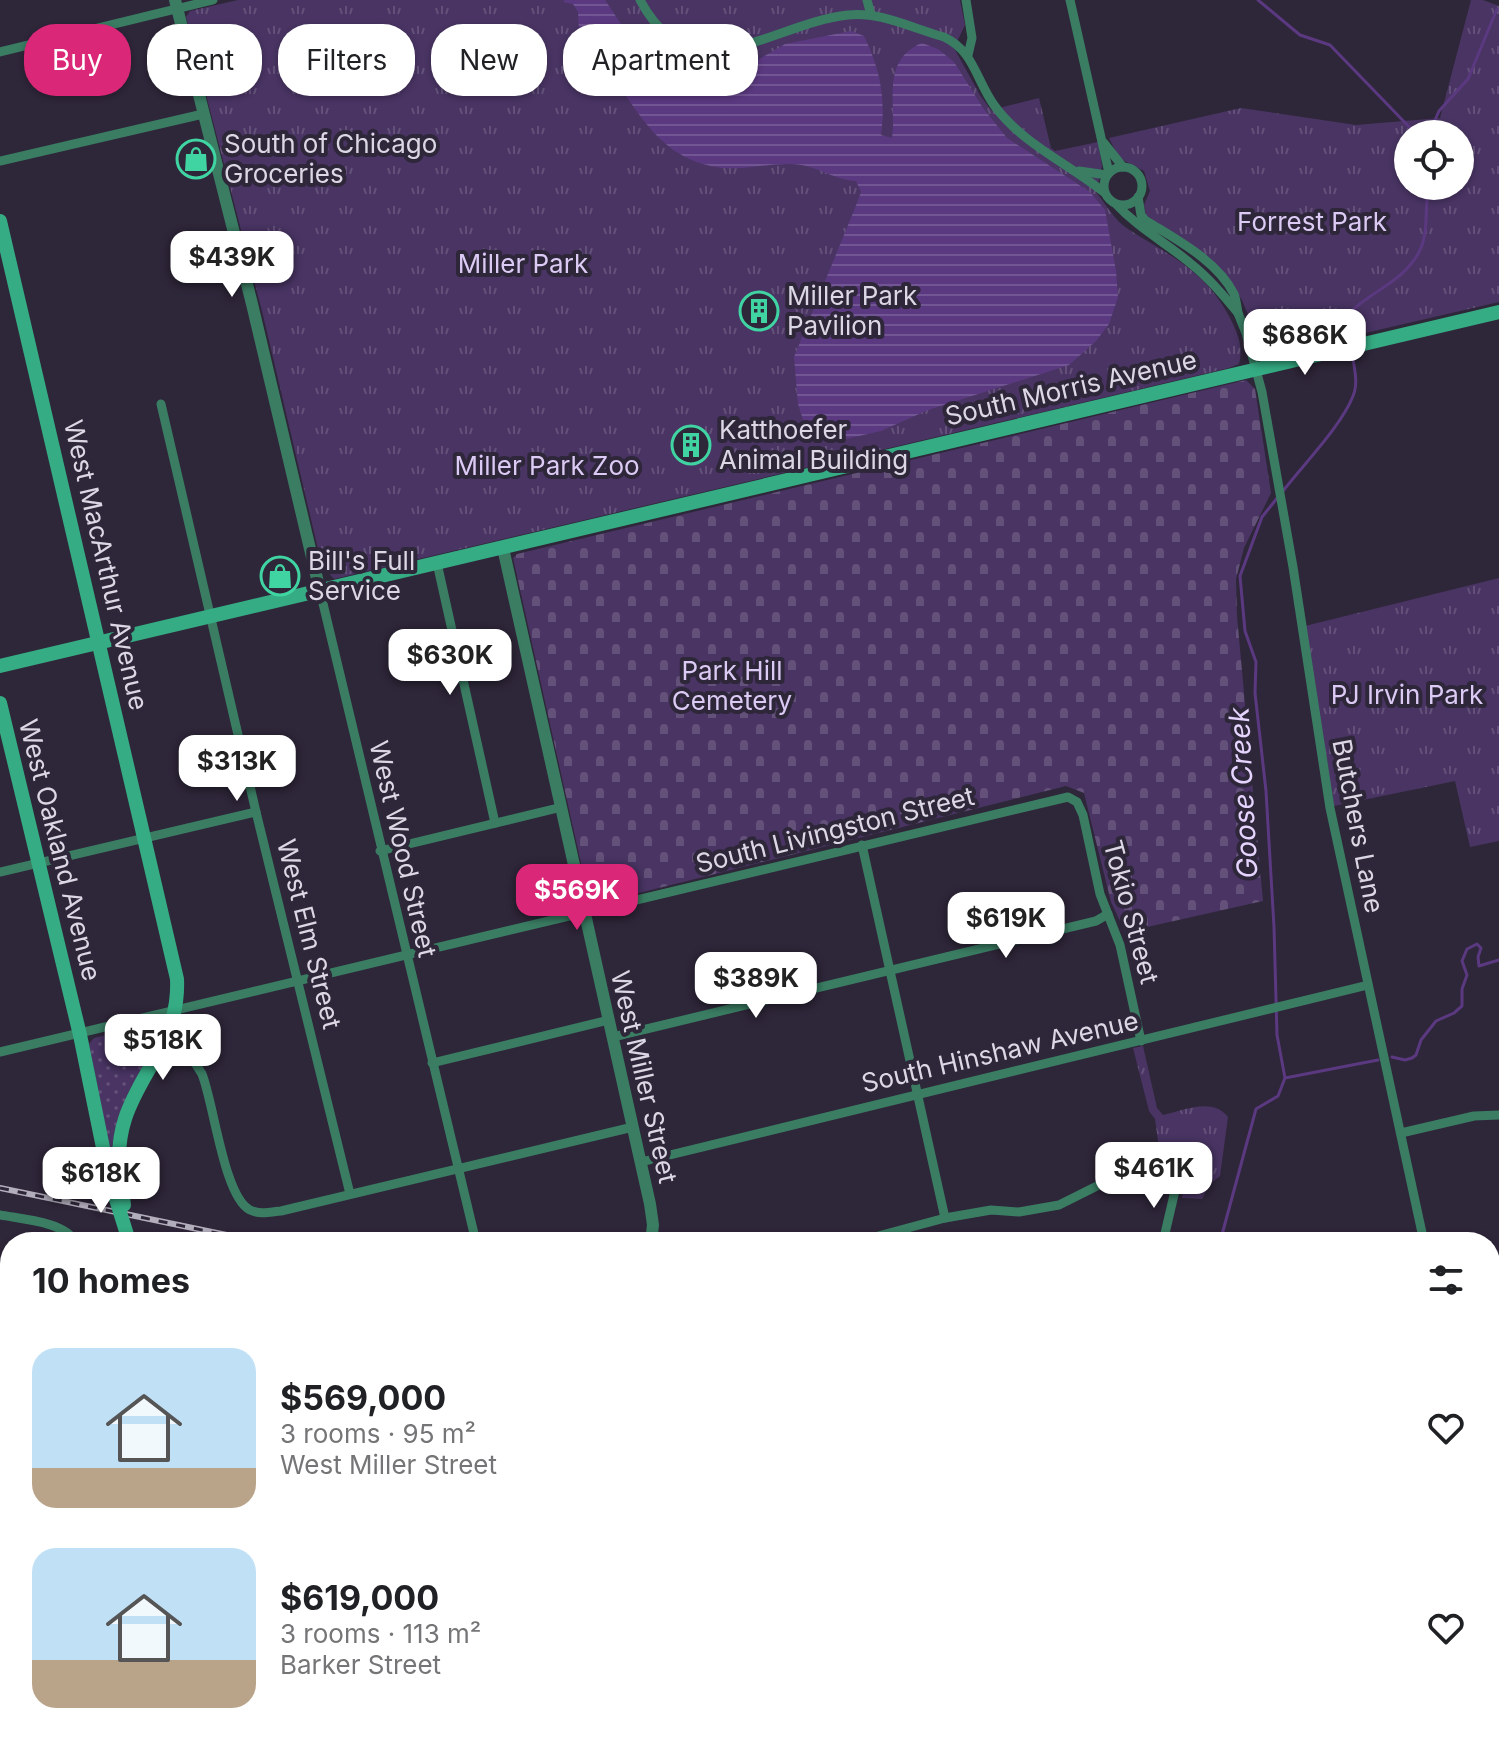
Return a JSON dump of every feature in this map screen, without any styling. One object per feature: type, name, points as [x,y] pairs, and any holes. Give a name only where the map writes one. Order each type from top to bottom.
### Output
[{"type":"main road","name":"West MacArthur Avenue","points":[[0,221],[174,962],[178,996],[175,1012],[165,1043],[129,1103],[118,1142],[115,1179],[127,1232]]},
{"type":"main road","name":"South Morris Avenue","points":[[0,666],[1499,312]]},
{"type":"main road","name":"West Oakland Avenue","points":[[0,703],[115,1179]]},
{"type":"street","points":[[0,52],[176,4],[213,0]]},
{"type":"street","points":[[640,0],[663,33],[686,47],[702,49],[736,49],[826,19],[850,15],[871,15],[944,37],[968,55],[990,98],[1006,119],[1059,161],[1078,171],[1133,222],[1207,277],[1238,313]]},
{"type":"street","points":[[867,0],[871,15]]},
{"type":"street","points":[[966,0],[972,38],[968,55]]},
{"type":"street","points":[[1070,0],[1104,143],[1108,174],[1105,193]]},
{"type":"street","name":"West Wood Street","points":[[176,4],[474,1232]]},
{"type":"street","points":[[0,161],[203,114]]},
{"type":"street","points":[[1104,143],[1123,167]]},
{"type":"street","points":[[1078,171],[1108,174],[1123,167],[1139,176],[1142,187],[1138,197],[1129,204],[1116,204]]},
{"type":"street","name":"Butchers Lane","points":[[1138,197],[1145,220],[1196,253],[1234,294],[1257,369],[1282,501],[1327,793],[1422,1232]]},
{"type":"street","name":"West Elm Street","points":[[161,404],[256,812],[350,1194]]},
{"type":"street","name":"West Miller Street","points":[[503,548],[641,1162],[653,1219],[652,1232]]},
{"type":"street","points":[[437,563],[495,823]]},
{"type":"street","name":"South Livingston Street","points":[[0,1052],[298,983],[1030,804],[1061,797],[1073,798]]},
{"type":"street","name":"Tokio Street","points":[[1073,798],[1083,815],[1100,894],[1120,945],[1141,1041]]},
{"type":"street","points":[[380,851],[562,807]]},
{"type":"street","points":[[0,872],[256,812]]},
{"type":"street","points":[[862,845],[945,1218]]},
{"type":"street","points":[[613,1037],[1096,921],[1108,914]]},
{"type":"street","name":"South Hinshaw Avenue","points":[[641,1162],[1368,985]]},
{"type":"street","points":[[432,1063],[609,1020]]},
{"type":"street","points":[[165,1043],[195,1063],[202,1074],[232,1189],[243,1206],[252,1212],[265,1213],[633,1127]]},
{"type":"street","points":[[1401,1133],[1474,1116],[1499,1115]]},
{"type":"street","points":[[893,1232],[991,1210],[1019,1212],[1059,1205],[1101,1184],[1153,1169],[1167,1169],[1177,1182],[1166,1232]]},
{"type":"street","points":[[0,1215],[67,1232]]},
{"type":"green space","name":"Miller Park","points":[[238,0],[960,0],[965,25],[954,48],[991,110],[1039,98],[1051,148],[1055,151],[1098,142],[1102,166],[1096,192],[1123,226],[1188,267],[1212,290],[1237,333],[1239,364],[334,579],[322,566],[263,315],[206,96],[262,96],[262,24],[188,24],[186,17],[190,11]]},
{"type":"green space","name":"Forrest Park","points":[[1471,0],[1483,0],[1499,6],[1499,302],[1271,354],[1262,349],[1242,300],[1224,275],[1146,215],[1144,205],[1150,191],[1144,171],[1119,158],[1109,138],[1241,108],[1356,125],[1394,122],[1394,200],[1474,200],[1474,120],[1416,120],[1440,118]]},
{"type":"green space","name":"Park Hill Cemetery","points":[[1246,380],[1255,389],[1271,493],[1244,548],[1236,579],[1263,901],[1125,932],[1111,902],[1084,793],[1066,786],[595,904],[589,899],[513,558],[517,554]]},
{"type":"green space","name":"PJ Irvin Park","points":[[1499,578],[1499,841],[1470,847],[1455,781],[1334,806],[1305,626]]},
{"type":"green space","points":[[151,1024],[161,1028],[161,1036],[121,1110],[112,1160],[89,1044],[94,1038]]},
{"type":"green space","points":[[1143,1046],[1157,1108],[1163,1115],[1206,1106],[1222,1111],[1228,1117],[1220,1176],[1210,1184],[1202,1199],[1182,1198],[1179,1175],[1161,1162],[1155,1119],[1149,1111],[1133,1048]]},
{"type":"shaded area","points":[[605,0],[621,24],[579,24],[578,12],[573,4],[563,2]]},
{"type":"shaded area","points":[[851,31],[864,36],[874,60],[883,109],[881,135],[892,138],[893,84],[900,60],[922,43],[938,49],[954,62],[983,108],[1007,138],[1090,192],[1105,210],[1118,297],[1109,324],[1096,341],[1069,365],[928,410],[881,431],[833,442],[817,437],[805,426],[798,404],[794,357],[861,192],[856,181],[800,165],[723,168],[702,164],[669,146],[626,96],[758,96],[758,60],[785,44]]},
{"type":"waterway","name":"Goose Creek","points":[[1258,0],[1300,35],[1330,45],[1402,120]]},
{"type":"waterway","points":[[1435,120],[1439,111],[1468,79],[1497,9]]},
{"type":"waterway","name":"Goose Creek","points":[[1346,334],[1344,320],[1352,311],[1405,271],[1414,260],[1425,233],[1427,200]]},
{"type":"waterway","name":"Goose Creek","points":[[1283,491],[1348,407],[1356,378],[1353,359]]},
{"type":"waterway","name":"Goose Creek","points":[[1223,1232],[1256,1109],[1278,1096],[1285,1078],[1277,1035],[1274,927],[1266,791],[1255,693],[1256,662],[1245,631],[1240,576],[1262,517],[1278,497]]},
{"type":"waterway","points":[[1392,1057],[1412,1058],[1436,1021],[1462,1006],[1462,989],[1467,975],[1462,961],[1467,949],[1477,944],[1481,948],[1479,966],[1499,960]]},
{"type":"waterway","points":[[1285,1078],[1378,1060]]},
{"type":"railway","points":[[0,1188],[212,1232]]},
{"type":"place","name":"South of Chicago Groceries","points":[[196,159]]},
{"type":"place","name":"Miller Park Pavilion","points":[[759,311]]},
{"type":"place","name":"Katthoefer Animal Building","points":[[691,445]]},
{"type":"place","name":"Bill's Full Service","points":[[280,576]]},
{"type":"park label","name":"Miller Park Zoo","points":[[547,466]]}]
